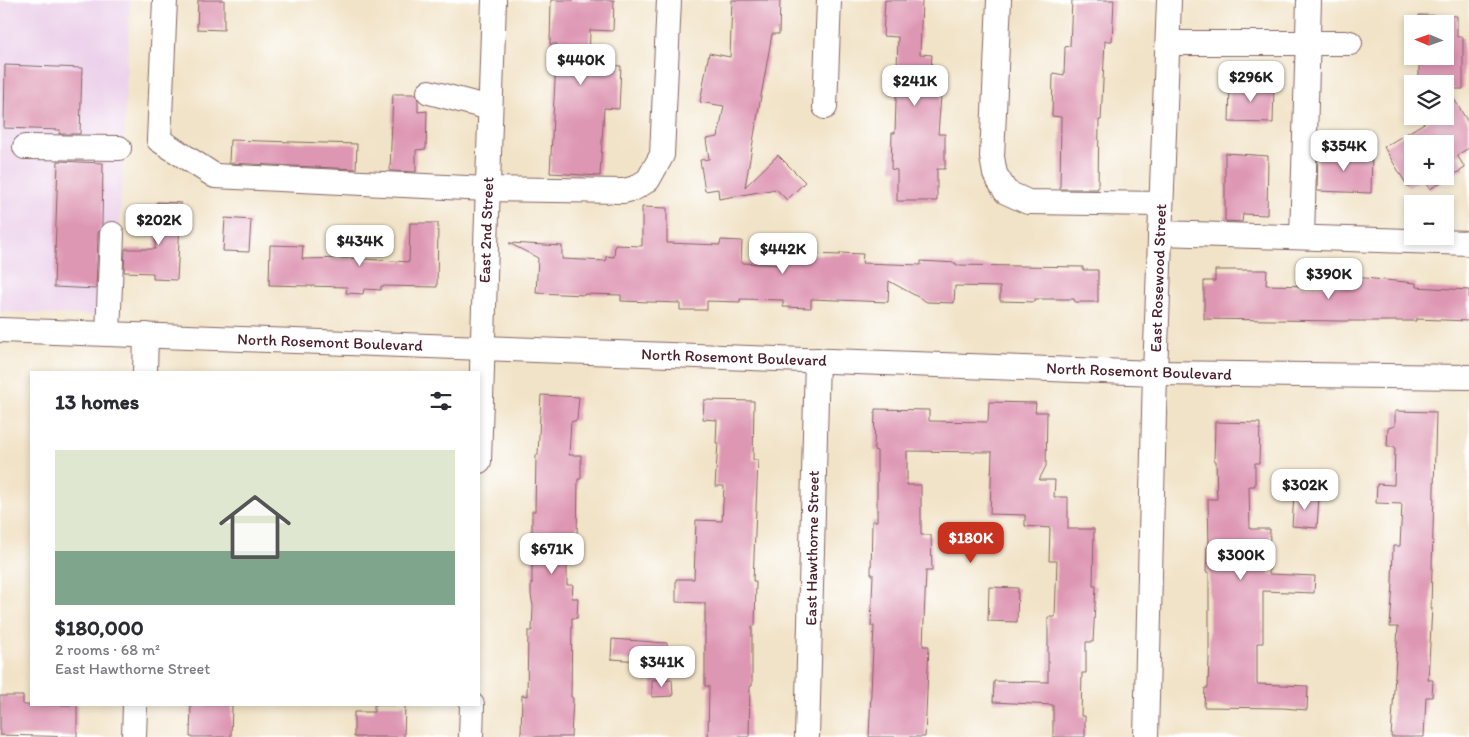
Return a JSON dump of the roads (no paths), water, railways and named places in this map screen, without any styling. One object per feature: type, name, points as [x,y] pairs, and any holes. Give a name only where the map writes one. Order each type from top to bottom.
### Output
[{"type":"street","points":[[165,0],[159,140],[215,176],[487,189],[624,191],[635,188],[648,180],[662,155],[669,0]]},
{"type":"street","name":"East 2nd Street","points":[[480,423],[494,0]]},
{"type":"street","points":[[825,107],[829,0]]},
{"type":"street","points":[[999,0],[992,157],[995,174],[1006,192],[1028,202],[1161,204]]},
{"type":"street","name":"East Rosewood Street","points":[[1146,737],[1154,373],[1169,0]]},
{"type":"street","points":[[1302,237],[1309,0]]},
{"type":"street","points":[[1168,43],[1350,43]]},
{"type":"street","points":[[430,92],[490,108]]},
{"type":"street","points":[[24,147],[119,148]]},
{"type":"street","points":[[1160,233],[1469,243]]},
{"type":"street","points":[[108,334],[112,234]]},
{"type":"street","name":"North Rosemont Boulevard","points":[[0,330],[1154,373],[1469,377]]},
{"type":"street","points":[[145,371],[146,335]]},
{"type":"street","name":"East Hawthorne Street","points":[[807,737],[817,360]]},
{"type":"street","points":[[134,737],[135,706]]},
{"type":"street","points":[[471,737],[472,706]]}]
